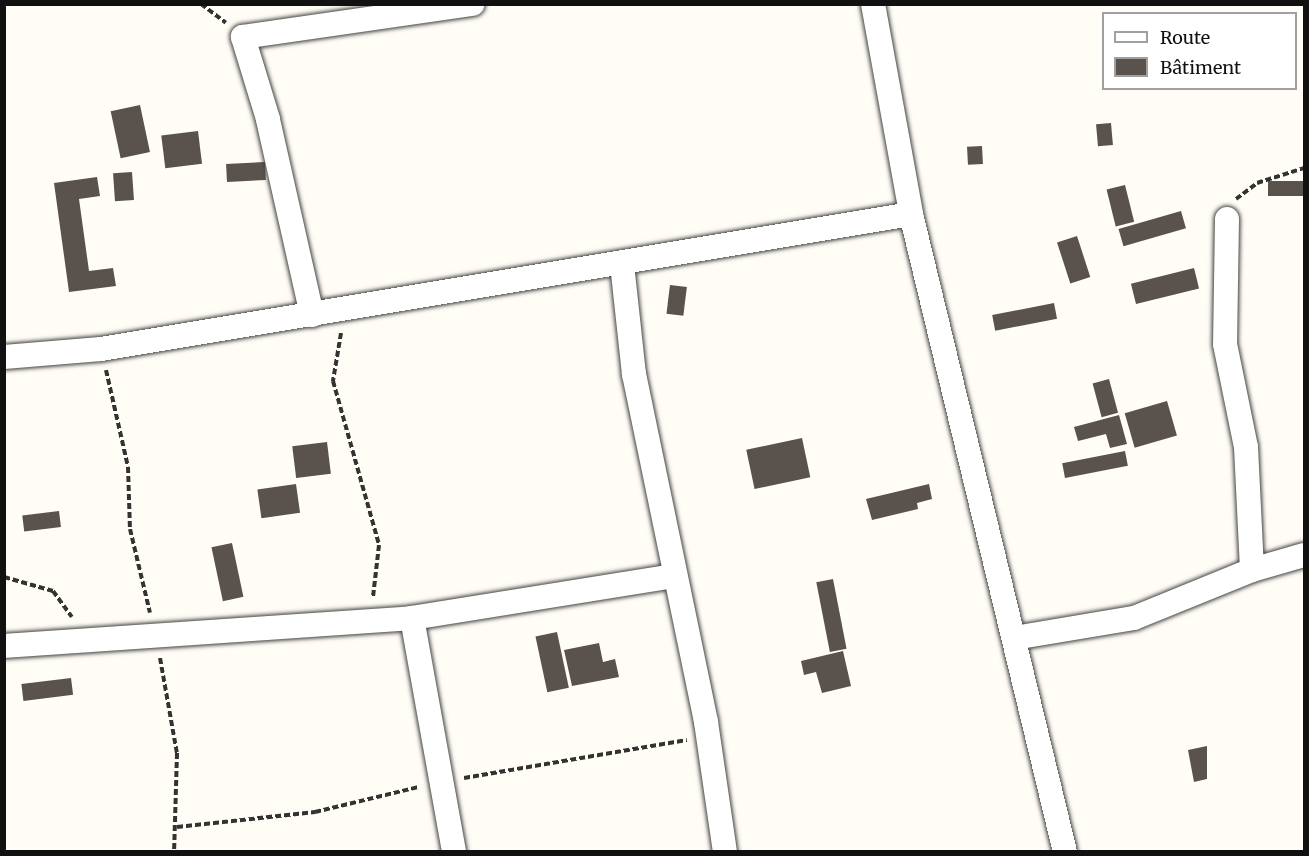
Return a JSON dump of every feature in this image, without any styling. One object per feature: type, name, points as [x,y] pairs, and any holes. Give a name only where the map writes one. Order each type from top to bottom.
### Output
[{"type":"street","points":[[312,315],[268,118],[243,37],[473,4]]},
{"type":"street","points":[[873,4],[912,214],[1065,852]]},
{"type":"street","points":[[4,357],[101,349],[312,315],[521,276],[622,264],[912,214]]},
{"type":"street","points":[[1227,219],[1225,344],[1246,447],[1252,570]]},
{"type":"street","points":[[622,264],[634,374],[709,741],[725,852]]},
{"type":"street","points":[[1014,638],[1079,631],[1134,618],[1252,570],[1305,555]]},
{"type":"street","points":[[4,646],[370,618],[412,618],[674,576]]},
{"type":"street","points":[[412,618],[454,852]]},
{"type":"path","points":[[201,4],[243,37]]},
{"type":"path","points":[[1227,219],[1235,200],[1257,183],[1305,168]]},
{"type":"path","points":[[344,309],[333,381],[379,545],[370,618]]},
{"type":"path","points":[[101,349],[128,467],[130,529],[155,634],[177,753],[177,827],[174,852]]},
{"type":"path","points":[[4,577],[53,591],[87,640]]},
{"type":"path","points":[[177,827],[315,812],[440,782],[668,740],[709,741]]},
{"type":"building","points":[[140,105],[150,152],[121,158],[111,111]]},
{"type":"building","points":[[1111,123],[1113,145],[1098,146],[1096,124]]},
{"type":"building","points":[[198,131],[202,164],[165,168],[161,136]]},
{"type":"building","points":[[982,146],[983,164],[968,165],[967,147]]},
{"type":"building","points":[[265,162],[266,180],[227,182],[226,164]]},
{"type":"building","points":[[132,172],[134,200],[115,201],[113,173]]},
{"type":"building","points":[[97,177],[100,196],[79,199],[89,271],[113,268],[116,286],[69,292],[54,183]]},
{"type":"building","points":[[1268,181],[1304,181],[1304,196],[1268,196]]},
{"type":"building","points":[[1125,185],[1134,222],[1116,226],[1107,190]]},
{"type":"building","points":[[1181,211],[1186,228],[1123,246],[1119,229]]},
{"type":"building","points":[[1077,236],[1090,277],[1070,283],[1057,242]]},
{"type":"building","points":[[1194,268],[1199,288],[1136,304],[1131,284]]},
{"type":"building","points":[[670,285],[687,287],[683,316],[666,314]]},
{"type":"building","points":[[1054,303],[1057,319],[995,331],[992,315]]},
{"type":"building","points":[[1109,379],[1118,413],[1102,417],[1093,383]]},
{"type":"building","points":[[1167,401],[1177,436],[1135,448],[1125,413]]},
{"type":"building","points":[[1119,415],[1127,444],[1110,448],[1106,434],[1078,441],[1074,427]]},
{"type":"building","points":[[802,438],[810,477],[755,489],[746,450]]},
{"type":"building","points":[[327,442],[331,474],[296,478],[292,446]]},
{"type":"building","points":[[1125,451],[1128,466],[1065,478],[1062,463]]},
{"type":"building","points":[[296,484],[300,513],[261,518],[257,489]]},
{"type":"building","points":[[929,484],[932,499],[917,503],[918,509],[872,520],[866,499]]},
{"type":"building","points":[[59,511],[61,527],[24,531],[22,516]]},
{"type":"building","points":[[232,543],[243,597],[223,601],[211,547]]},
{"type":"building","points":[[833,579],[847,649],[830,652],[816,582]]},
{"type":"building","points":[[557,632],[569,688],[547,692],[535,637]]},
{"type":"building","points":[[599,643],[603,662],[615,659],[619,677],[572,686],[564,650]]},
{"type":"building","points":[[843,651],[851,686],[822,693],[816,672],[804,675],[801,661]]},
{"type":"building","points":[[71,678],[73,695],[23,701],[21,684]]},
{"type":"building","points":[[1207,746],[1207,779],[1194,782],[1188,750]]}]
